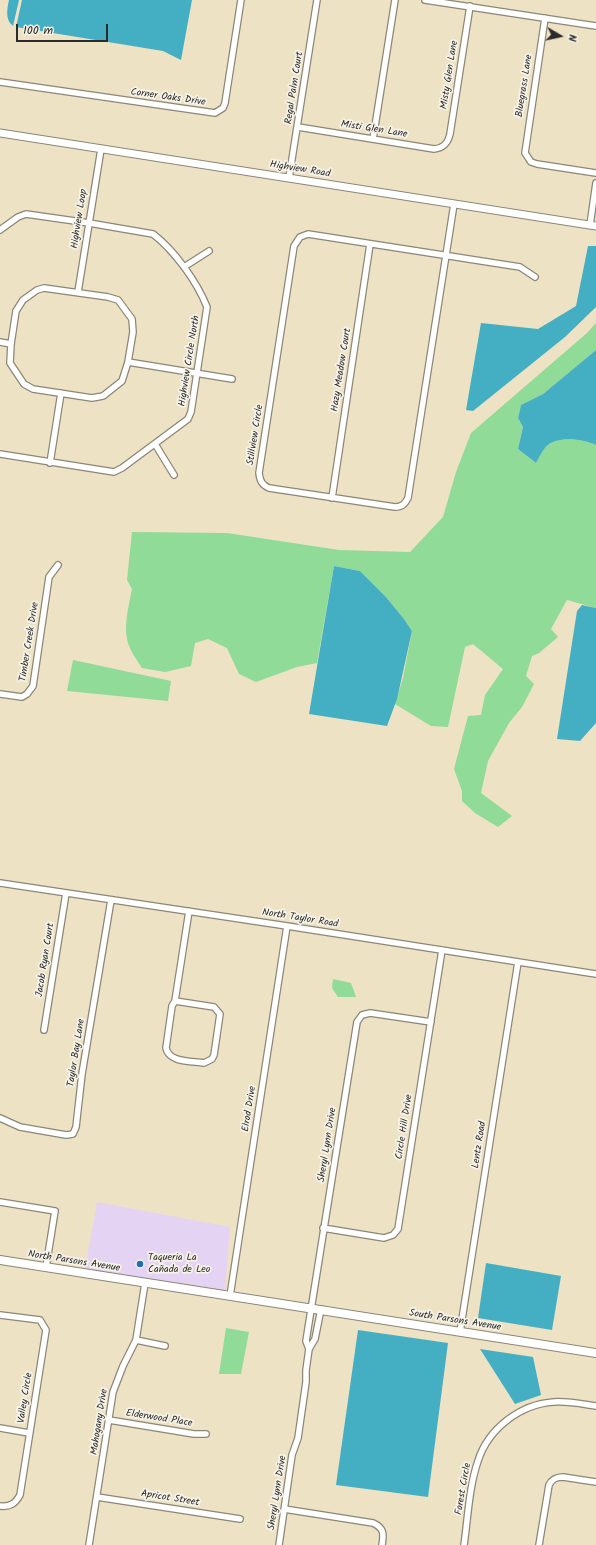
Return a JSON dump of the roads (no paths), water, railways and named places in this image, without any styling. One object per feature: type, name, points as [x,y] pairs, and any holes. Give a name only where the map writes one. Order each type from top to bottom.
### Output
[{"type":"main road","name":"North Parsons Avenue","points":[[0,1260],[311,1308]]},
{"type":"main road","name":"South Parsons Avenue","points":[[311,1308],[596,1353]]},
{"type":"street","name":"Corner Oaks Drive","points":[[0,82],[216,113],[223,108],[225,103],[241,0]]},
{"type":"street","name":"Regal Palm Court","points":[[289,178],[318,0]]},
{"type":"street","points":[[373,139],[395,0]]},
{"type":"street","points":[[425,0],[596,26]]},
{"type":"street","name":"Misty Glen Lane","points":[[446,145],[450,134],[470,6]]},
{"type":"street","name":"Bluegrass Lane","points":[[545,18],[525,153],[531,162],[537,164],[596,173]]},
{"type":"street","name":"Misti Glen Lane","points":[[298,127],[434,149],[446,145]]},
{"type":"street","name":"Highview Road","points":[[0,133],[593,225]]},
{"type":"street","name":"Highview Loop","points":[[78,292],[101,149]]},
{"type":"street","points":[[593,225],[596,183]]},
{"type":"street","name":"Stillview Circle","points":[[445,256],[308,234],[296,240],[259,473],[262,483],[270,488],[395,507],[399,507],[406,502],[408,498],[454,204]]},
{"type":"street","name":"Highview Circle North","points":[[0,230],[18,217],[26,214],[153,234],[161,240],[184,267],[204,299],[207,307],[198,373],[191,412],[188,419],[122,468],[114,472],[0,454]]},
{"type":"street","name":"Hazy Meadow Court","points":[[332,498],[370,244]]},
{"type":"street","points":[[184,267],[209,251]]},
{"type":"street","points":[[445,256],[520,267],[535,277]]},
{"type":"street","points":[[44,288],[78,292],[118,300],[132,319],[133,332],[128,362],[122,381],[103,396],[92,398],[33,389],[24,384],[10,363],[11,344],[16,311],[23,300],[37,290],[44,288]]},
{"type":"street","points":[[0,342],[11,344]]},
{"type":"street","points":[[128,362],[232,379]]},
{"type":"street","points":[[50,463],[61,393]]},
{"type":"street","points":[[155,444],[174,475]]},
{"type":"street","name":"Timber Creek Drive","points":[[0,694],[22,697],[31,690],[33,686],[49,576],[58,565]]},
{"type":"street","name":"North Taylor Road","points":[[0,883],[596,974]]},
{"type":"street","name":"Jacob Ryan Court","points":[[44,1030],[66,893]]},
{"type":"street","name":"Taylor Bay Lane","points":[[0,1118],[20,1127],[66,1135],[73,1134],[76,1127],[82,1074],[112,900]]},
{"type":"street","points":[[175,1001],[214,1007],[220,1014],[214,1056],[208,1061],[204,1063],[173,1058],[167,1053],[166,1048],[189,911]]},
{"type":"street","name":"Elrod Drive","points":[[230,1296],[287,926]]},
{"type":"street","name":"Circle Hill Drive","points":[[323,1228],[384,1238],[389,1237],[398,1229],[442,950]]},
{"type":"street","name":"Lentz Road","points":[[460,1332],[518,962]]},
{"type":"street","name":"Sheryl Lynn Drive","points":[[309,1349],[306,1341],[356,1022],[362,1015],[370,1013],[431,1022]]},
{"type":"street","points":[[0,1202],[55,1211],[46,1268]]},
{"type":"street","name":"Mahogany Drive","points":[[89,1545],[113,1392],[117,1378],[136,1340],[145,1283]]},
{"type":"street","name":"Sheryl Lynn Drive","points":[[279,1545],[292,1455],[299,1431],[309,1349],[315,1339],[321,1309]]},
{"type":"street","name":"Valley Circle","points":[[0,1315],[40,1320],[46,1330],[20,1495],[18,1500],[11,1506],[0,1506]]},
{"type":"street","points":[[136,1340],[165,1346]]},
{"type":"street","name":"Forest Circle","points":[[464,1545],[474,1474],[478,1459],[485,1444],[494,1434],[514,1415],[538,1405],[552,1402],[567,1402],[596,1406]]},
{"type":"street","name":"Elderwood Place","points":[[109,1420],[194,1434],[206,1434]]},
{"type":"street","points":[[0,1428],[29,1433]]},
{"type":"street","points":[[539,1545],[550,1481],[558,1477],[563,1477],[596,1482]]},
{"type":"street","name":"Apricot Street","points":[[97,1497],[240,1519]]},
{"type":"street","points":[[284,1509],[373,1523],[383,1531],[382,1545]]},
{"type":"water","points":[[9,0],[19,0],[13,26],[10,24],[8,18],[7,11]]},
{"type":"water","points":[[22,0],[192,0],[181,60],[163,51],[16,27]]},
{"type":"water","points":[[588,246],[596,246],[596,307],[565,337],[473,411],[466,410],[481,323],[538,329],[576,306]]},
{"type":"water","points":[[596,350],[596,445],[585,441],[572,439],[560,440],[549,444],[536,463],[518,449],[523,427],[518,418],[521,405],[543,394]]},
{"type":"water","points":[[334,566],[360,571],[386,597],[412,631],[397,699],[387,726],[309,714]]},
{"type":"water","points":[[582,605],[596,608],[596,723],[580,741],[557,739],[577,611]]},
{"type":"water","points":[[486,1263],[561,1276],[552,1330],[478,1318]]},
{"type":"water","points":[[358,1330],[448,1343],[428,1497],[336,1485]]},
{"type":"water","points":[[480,1349],[533,1357],[541,1395],[515,1404]]},
{"type":"place","name":"Taqueria La Cañada de Leo","points":[[140,1264]]}]
